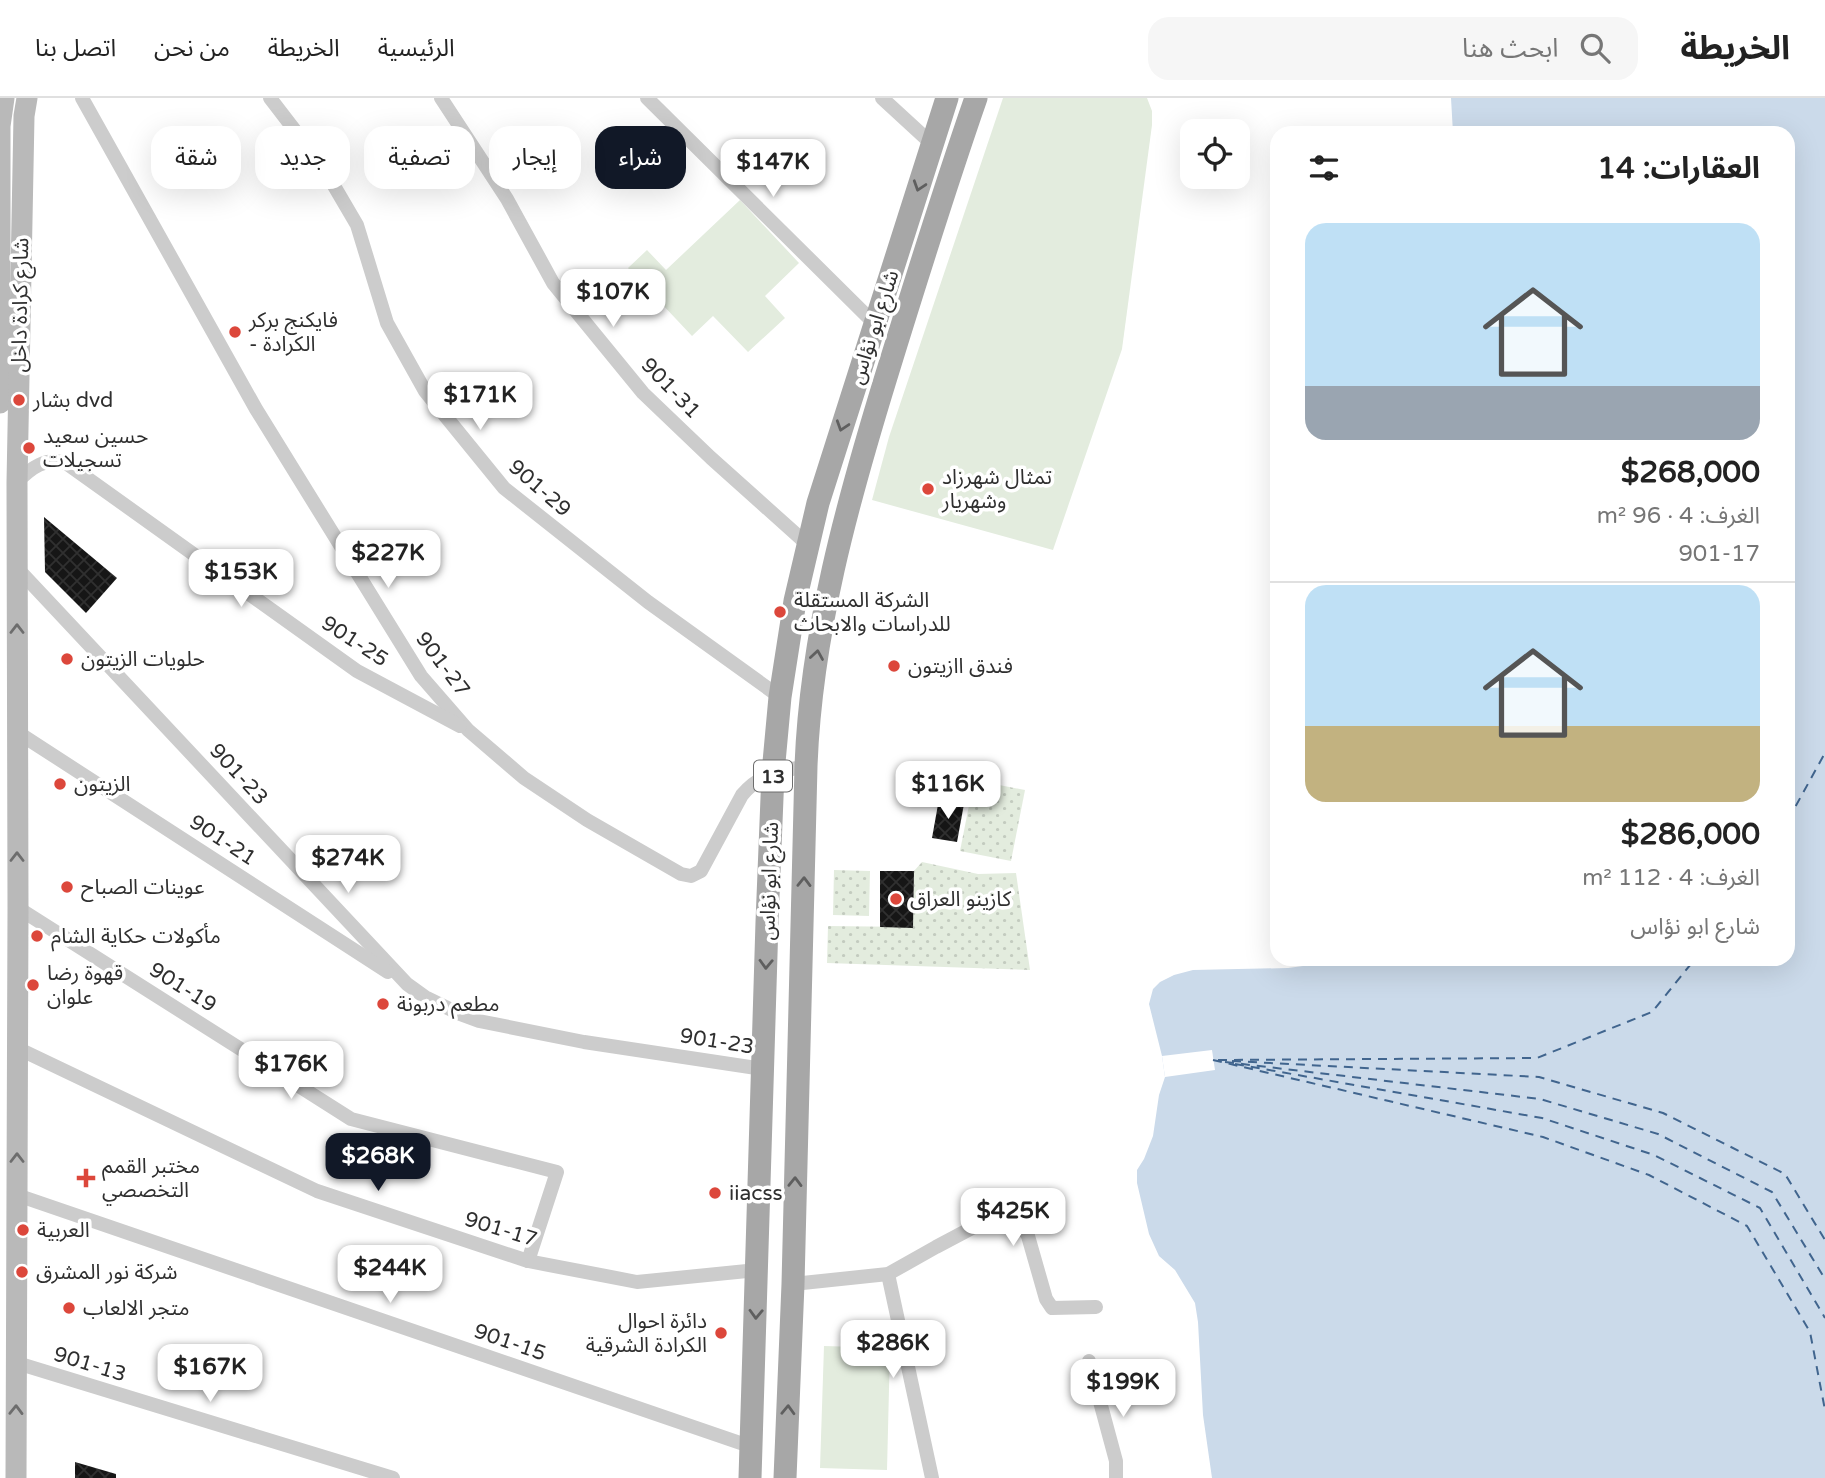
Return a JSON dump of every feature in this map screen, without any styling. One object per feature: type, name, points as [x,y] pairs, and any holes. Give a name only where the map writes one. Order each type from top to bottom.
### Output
[{"type":"main road","name":"شارع كرادة داخل","points":[[0,403],[0,126],[4,98]]},
{"type":"main road","name":"شارع كرادة داخل","points":[[16,1478],[17,482],[24,116],[27,98]]},
{"type":"main road","name":"شارع ابو نؤاس","points":[[750,1478],[773,773],[780,697],[807,544],[947,98]]},
{"type":"main road","name":"شارع ابو نؤاس","points":[[785,1478],[793,1284],[806,766],[811,693],[826,602],[848,508],[938,208],[976,98]]},
{"type":"street","name":"901-27","points":[[82,98],[256,409],[421,676],[468,730],[524,778],[576,813],[681,874],[691,876],[701,871],[750,784],[773,773],[806,766]]},
{"type":"street","name":"901-29","points":[[270,98],[323,167],[357,225],[387,323],[425,391],[504,488],[648,602],[780,697]]},
{"type":"street","name":"901-31","points":[[441,98],[507,199],[553,283],[643,393],[807,544]]},
{"type":"street","points":[[647,98],[875,324]]},
{"type":"street","points":[[882,98],[932,144]]},
{"type":"street","name":"901-25","points":[[17,482],[27,471],[48,461],[66,463],[357,671],[468,730]]},
{"type":"street","name":"901-23","points":[[17,568],[407,984],[425,997],[479,1021],[584,1042],[764,1069]]},
{"type":"street","name":"901-21","points":[[17,732],[407,984]]},
{"type":"street","name":"901-19","points":[[18,908],[351,1119],[557,1172],[528,1261]]},
{"type":"street","name":"901-17","points":[[17,1048],[317,1191],[528,1261],[637,1282],[757,1270]]},
{"type":"street","name":"901-15","points":[[17,1195],[752,1447]]},
{"type":"street","points":[[793,1284],[888,1274],[987,1220],[1011,1219],[1019,1222],[1028,1236],[1045,1299],[1052,1308],[1096,1307]]},
{"type":"street","points":[[888,1274],[932,1478]]},
{"type":"street","points":[[1089,1361],[1116,1461],[1116,1478]]},
{"type":"street","name":"901-13","points":[[17,1363],[393,1478]]},
{"type":"shaded area","points":[[1003,98],[1147,98],[1152,111],[1122,349],[1053,550],[872,500],[889,437]]},
{"type":"shaded area","points":[[740,200],[799,263],[765,296],[785,318],[748,352],[713,316],[692,336],[628,268],[647,250],[666,270]]},
{"type":"shaded area","points":[[974,780],[1025,790],[1011,861],[960,851]]},
{"type":"shaded area","points":[[922,862],[978,874],[1016,873],[1030,970],[827,963],[828,926],[913,927],[914,871]]},
{"type":"shaded area","points":[[834,870],[870,871],[869,916],[833,915]]},
{"type":"shaded area","points":[[824,1346],[890,1348],[887,1470],[820,1468]]},
{"type":"water","points":[[1451,98],[1825,98],[1825,1478],[1212,1478],[1203,1415],[1195,1303],[1175,1270],[1159,1256],[1149,1234],[1137,1183],[1137,1170],[1153,1136],[1159,1095],[1165,1077],[1149,1004],[1153,989],[1160,982],[1193,970],[1303,966],[1795,966],[1795,126],[1453,126]]},
{"type":"pier","points":[[1212,1050],[1215,1070],[1165,1077],[1162,1056]]},
{"type":"building","points":[[44,517],[117,578],[86,613],[45,572]]},
{"type":"building","points":[[939,799],[964,804],[957,842],[932,838]]},
{"type":"building","points":[[880,871],[914,871],[913,928],[880,927]]},
{"type":"building","points":[[75,1462],[116,1474],[116,1478],[75,1478]]},
{"type":"ferry route","points":[[1795,807],[1825,753]]},
{"type":"ferry route","points":[[1218,1060],[1537,1058],[1652,1012],[1689,966]]},
{"type":"ferry route","points":[[1213,1060],[1543,1137],[1649,1175],[1747,1226],[1810,1332],[1825,1410]]},
{"type":"ferry route","points":[[1232,1061],[1539,1077],[1663,1113],[1785,1174],[1825,1240]]},
{"type":"ferry route","points":[[1225,1062],[1540,1099],[1658,1134],[1772,1192],[1825,1279]]},
{"type":"ferry route","points":[[1235,1064],[1542,1118],[1654,1155],[1760,1208],[1825,1318]]},
{"type":"place","name":"فايكنج بركر - الكرادة","points":[[235,332]]},
{"type":"place","name":"بشار dvd","points":[[19,400]]},
{"type":"place","name":"حسين سعيد تسجيلات","points":[[29,448]]},
{"type":"place","name":"تمثال شهرزاد وشهريار","points":[[928,489]]},
{"type":"place","name":"الشركة المستقلة للدراسات والابحاث","points":[[780,612]]},
{"type":"place","name":"حلويات الزيتون","points":[[67,659]]},
{"type":"place","name":"فندق اازيتون","points":[[894,666]]},
{"type":"place","name":"الزيتون","points":[[60,784]]},
{"type":"place","name":"عوينات الصباح","points":[[67,887]]},
{"type":"place","name":"كازينو العراق","points":[[896,899]]},
{"type":"place","name":"مأكولات حكاية الشام","points":[[37,936]]},
{"type":"place","name":"قهوة رضا علوان","points":[[33,985]]},
{"type":"place","name":"مطعم دربونة","points":[[383,1004]]},
{"type":"place","name":"مختبر القمم التخصصي","points":[[86,1178]]},
{"type":"place","name":"iiacss","points":[[715,1193]]},
{"type":"place","name":"العربية","points":[[23,1230]]},
{"type":"place","name":"شركة نور المشرق","points":[[22,1272]]},
{"type":"place","name":"متجر الالعاب","points":[[69,1308]]},
{"type":"place","name":"دائرة احوال الكرادة الشرقية","points":[[721,1333]]}]
